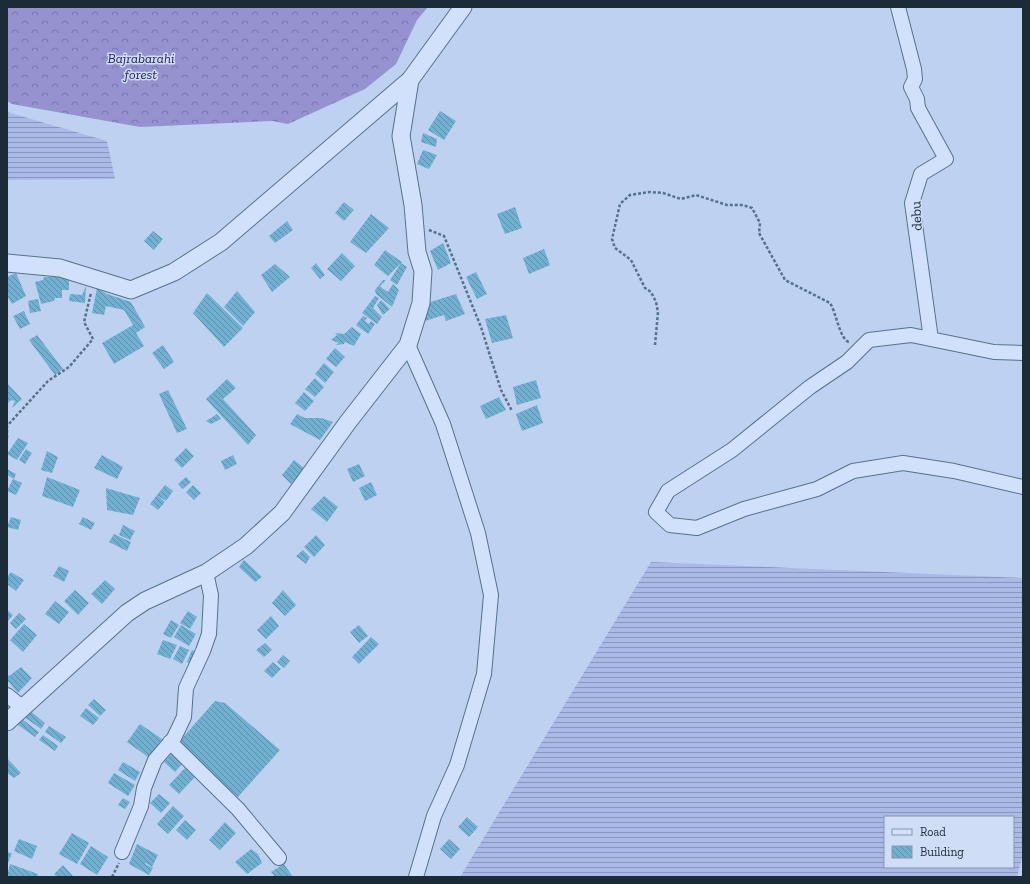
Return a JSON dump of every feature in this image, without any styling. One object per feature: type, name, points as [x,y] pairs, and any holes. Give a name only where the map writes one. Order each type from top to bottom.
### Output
[{"type":"street","points":[[7,263],[60,268],[131,290],[181,268],[221,242],[410,80],[463,7]]},
{"type":"street","name":"debu","points":[[898,7],[914,69],[915,79],[911,87],[917,99],[918,108],[946,159],[921,174],[912,203],[930,339]]},
{"type":"street","points":[[7,722],[127,613],[145,601],[206,572],[246,546],[282,513],[348,422],[408,346],[421,303],[422,271],[417,252],[413,205],[401,136],[410,80]]},
{"type":"street","points":[[1023,353],[994,352],[911,335],[869,340],[847,362],[810,387],[732,450],[668,490],[656,512],[670,525],[697,528],[744,509],[817,489],[853,471],[904,463],[954,471],[1023,487]]},
{"type":"street","points":[[408,346],[443,424],[478,533],[491,595],[484,674],[457,765],[434,816],[416,877]]},
{"type":"street","points":[[122,852],[141,806],[144,788],[155,760],[170,742],[184,717],[186,688],[203,651],[208,634],[211,595],[206,572]]},
{"type":"street","points":[[7,695],[22,707]]},
{"type":"street","points":[[170,742],[238,809],[279,858]]},
{"type":"path","points":[[655,345],[658,312],[656,302],[651,292],[645,288],[631,260],[615,248],[612,239],[620,204],[630,196],[650,192],[663,193],[681,199],[696,196],[727,205],[743,205],[752,208],[760,223],[759,233],[785,280],[830,303],[834,310],[843,338],[847,343],[869,340]]},
{"type":"path","points":[[426,229],[444,236],[482,327],[501,390],[512,411]]},
{"type":"path","points":[[7,438],[7,426],[48,381],[69,367],[93,339],[84,322],[95,279]]},
{"type":"shaded area","points":[[7,112],[107,141],[115,179],[7,180]]},
{"type":"shaded area","points":[[651,562],[1023,578],[1023,854],[1017,877],[460,877]]},
{"type":"green space","name":"Bajrabarahi forest","points":[[7,7],[428,7],[417,20],[396,64],[365,89],[288,124],[272,121],[140,127],[12,104],[7,101]]},
{"type":"building","points":[[440,111],[456,121],[444,140],[428,130]]},
{"type":"building","points":[[423,133],[437,139],[436,147],[421,142]]},
{"type":"building","points":[[423,150],[437,155],[429,169],[417,164]]},
{"type":"building","points":[[344,202],[354,210],[344,221],[335,213]]},
{"type":"building","points":[[515,207],[522,228],[505,234],[497,214]]},
{"type":"building","points":[[371,214],[389,228],[366,253],[350,242]]},
{"type":"building","points":[[287,221],[293,230],[275,243],[269,236]]},
{"type":"building","points":[[153,231],[163,239],[154,250],[144,241]]},
{"type":"building","points":[[443,243],[451,263],[438,270],[430,251]]},
{"type":"building","points":[[544,249],[550,265],[529,274],[523,258]]},
{"type":"building","points":[[385,250],[402,262],[388,276],[374,265]]},
{"type":"building","points":[[342,253],[355,266],[341,281],[327,269]]},
{"type":"building","points":[[316,263],[325,275],[320,279],[311,268]]},
{"type":"building","points":[[401,263],[407,267],[397,285],[390,280]]},
{"type":"building","points":[[275,264],[290,277],[272,292],[261,275]]},
{"type":"building","points":[[476,272],[487,294],[477,299],[466,277]]},
{"type":"building","points":[[16,273],[26,296],[12,304],[7,296],[7,277]]},
{"type":"building","points":[[44,277],[69,277],[69,290],[62,290],[62,298],[55,298],[54,301],[41,304],[35,282],[43,280]]},
{"type":"building","points":[[383,280],[386,280],[380,286],[388,292],[393,284],[399,290],[392,307],[376,294],[375,290]]},
{"type":"building","points":[[86,286],[85,303],[69,301],[70,294],[82,295]]},
{"type":"building","points":[[97,288],[107,294],[131,302],[145,327],[136,333],[144,346],[114,364],[102,343],[133,325],[124,310],[106,306],[104,315],[92,313]]},
{"type":"building","points":[[237,291],[255,312],[243,326],[224,307]]},
{"type":"building","points":[[207,293],[243,328],[224,347],[193,313]]},
{"type":"building","points":[[456,294],[465,314],[446,321],[444,315],[425,321],[421,305]]},
{"type":"building","points":[[375,296],[379,298],[373,308],[382,317],[377,324],[362,313]]},
{"type":"building","points":[[38,299],[41,311],[30,313],[28,301]]},
{"type":"building","points":[[381,300],[390,309],[383,315],[377,305]]},
{"type":"building","points":[[24,311],[30,324],[20,329],[13,316]]},
{"type":"building","points":[[506,315],[513,338],[492,343],[485,319]]},
{"type":"building","points":[[363,316],[367,318],[365,321],[369,324],[371,321],[375,324],[368,334],[356,325]]},
{"type":"building","points":[[352,327],[361,334],[354,346],[345,342],[344,344],[335,345],[339,343],[331,340],[337,335],[335,333],[344,334]]},
{"type":"building","points":[[37,335],[63,369],[55,375],[29,340]]},
{"type":"building","points":[[163,345],[174,362],[164,369],[152,353]]},
{"type":"building","points":[[335,348],[345,357],[336,367],[326,359]]},
{"type":"building","points":[[324,363],[334,372],[325,383],[315,374]]},
{"type":"building","points":[[315,378],[324,387],[315,397],[305,389]]},
{"type":"building","points":[[227,379],[236,388],[223,399],[256,435],[248,445],[206,399]]},
{"type":"building","points":[[536,380],[541,398],[517,405],[513,387]]},
{"type":"building","points":[[7,383],[22,399],[12,408],[15,401],[11,400],[7,404]]},
{"type":"building","points":[[168,390],[187,429],[177,433],[159,394]]},
{"type":"building","points":[[304,392],[314,401],[305,411],[295,403]]},
{"type":"building","points":[[499,397],[506,410],[486,419],[480,406]]},
{"type":"building","points":[[537,405],[543,423],[522,431],[516,414]]},
{"type":"building","points":[[217,414],[221,419],[211,424],[206,421]]},
{"type":"building","points":[[297,414],[305,418],[321,418],[333,422],[320,440],[290,424]]},
{"type":"building","points":[[18,438],[28,443],[17,460],[7,454]]},
{"type":"building","points":[[186,448],[194,456],[182,468],[174,460]]},
{"type":"building","points":[[26,449],[32,453],[25,464],[19,460]]},
{"type":"building","points":[[47,451],[58,457],[52,473],[41,470]]},
{"type":"building","points":[[102,455],[123,467],[117,479],[94,468]]},
{"type":"building","points":[[233,455],[237,464],[225,470],[221,461]]},
{"type":"building","points":[[294,460],[304,468],[291,484],[282,475]]},
{"type":"building","points":[[359,464],[365,476],[353,482],[347,469]]},
{"type":"building","points":[[7,469],[16,474],[14,479],[7,475]]},
{"type":"building","points":[[47,477],[80,490],[73,507],[42,496]]},
{"type":"building","points":[[186,477],[191,482],[183,489],[178,484]]},
{"type":"building","points":[[13,479],[22,483],[16,495],[7,491]]},
{"type":"building","points":[[371,482],[377,495],[365,501],[359,488]]},
{"type":"building","points":[[165,485],[173,491],[166,501],[157,495]]},
{"type":"building","points":[[193,485],[201,493],[194,500],[186,492]]},
{"type":"building","points":[[106,488],[140,498],[133,515],[107,510]]},
{"type":"building","points":[[157,495],[165,502],[158,510],[150,504]]},
{"type":"building","points":[[324,496],[338,507],[327,522],[311,509]]},
{"type":"building","points":[[11,517],[21,520],[18,530],[7,527]]},
{"type":"building","points":[[83,517],[95,523],[91,530],[79,524]]},
{"type":"building","points":[[123,525],[135,531],[130,540],[119,535]]},
{"type":"building","points":[[114,534],[131,542],[127,551],[109,542]]},
{"type":"building","points":[[316,535],[325,545],[314,557],[304,547]]},
{"type":"building","points":[[303,550],[310,557],[306,564],[296,556]]},
{"type":"building","points":[[244,560],[262,577],[255,582],[239,567]]},
{"type":"building","points":[[59,566],[69,571],[64,582],[53,576]]},
{"type":"building","points":[[11,572],[24,580],[16,591],[7,584],[7,577]]},
{"type":"building","points":[[105,580],[115,589],[102,604],[91,594]]},
{"type":"building","points":[[75,590],[89,603],[78,615],[64,601]]},
{"type":"building","points":[[283,590],[296,605],[285,616],[272,603]]},
{"type":"building","points":[[55,601],[69,612],[59,624],[45,614]]},
{"type":"building","points":[[7,610],[13,615],[7,622]]},
{"type":"building","points":[[188,611],[197,617],[190,629],[180,623]]},
{"type":"building","points":[[19,613],[26,619],[16,629],[10,623]]},
{"type":"building","points":[[271,616],[279,626],[266,639],[257,630]]},
{"type":"building","points":[[171,620],[179,625],[171,638],[163,634]]},
{"type":"building","points":[[24,624],[37,635],[23,652],[10,640]]},
{"type":"building","points":[[181,625],[196,634],[189,646],[174,637]]},
{"type":"building","points":[[359,625],[368,636],[359,643],[350,632]]},
{"type":"building","points":[[371,637],[379,644],[359,664],[352,657]]},
{"type":"building","points":[[163,640],[177,645],[170,659],[157,654]]},
{"type":"building","points":[[265,643],[272,650],[264,657],[256,650]]},
{"type":"building","points":[[180,646],[189,650],[182,664],[173,659]]},
{"type":"building","points":[[192,650],[198,653],[193,664],[187,662]]},
{"type":"building","points":[[283,655],[290,661],[284,668],[277,662]]},
{"type":"building","points":[[273,662],[281,669],[272,678],[264,671]]},
{"type":"building","points":[[21,667],[32,678],[18,693],[7,680],[7,674],[9,676]]},
{"type":"building","points":[[94,699],[106,710],[100,716],[88,705]]},
{"type":"building","points":[[215,701],[225,703],[280,750],[238,797],[177,744]]},
{"type":"building","points":[[86,708],[99,718],[93,725],[80,716]]},
{"type":"building","points":[[29,710],[45,723],[41,729],[24,717]]},
{"type":"building","points":[[22,719],[39,732],[35,737],[18,725]]},
{"type":"building","points":[[140,724],[162,739],[148,757],[127,742]]},
{"type":"building","points":[[49,726],[66,737],[61,743],[45,732]]},
{"type":"building","points":[[43,735],[58,746],[55,751],[39,740]]},
{"type":"building","points":[[173,752],[184,762],[175,772],[164,762]]},
{"type":"building","points":[[7,758],[21,773],[14,778],[7,773]]},
{"type":"building","points":[[123,762],[140,772],[135,781],[118,770]]},
{"type":"building","points":[[185,768],[195,777],[179,794],[169,785]]},
{"type":"building","points":[[114,773],[135,785],[128,796],[108,783]]},
{"type":"building","points":[[159,794],[170,803],[161,813],[150,803]]},
{"type":"building","points":[[123,798],[130,802],[125,809],[118,805]]},
{"type":"building","points":[[173,806],[184,816],[168,834],[157,824]]},
{"type":"building","points":[[467,817],[478,827],[469,837],[458,827]]},
{"type":"building","points":[[185,820],[196,830],[187,840],[176,830]]},
{"type":"building","points":[[225,822],[236,833],[220,850],[209,840]]},
{"type":"building","points":[[72,833],[89,843],[77,864],[59,854]]},
{"type":"building","points":[[19,839],[37,846],[32,859],[14,851]]},
{"type":"building","points":[[449,839],[460,849],[451,859],[440,849]]},
{"type":"building","points":[[137,844],[158,855],[152,867],[146,863],[145,864],[153,868],[149,875],[129,864]]},
{"type":"building","points":[[91,846],[108,857],[97,875],[80,864]]},
{"type":"building","points":[[251,849],[258,854],[262,863],[247,874],[235,862]]},
{"type":"building","points":[[7,852],[12,853],[8,863],[7,863]]},
{"type":"building","points":[[10,864],[38,874],[37,877],[7,876]]},
{"type":"building","points":[[284,864],[293,877],[275,877],[271,872]]},
{"type":"building","points":[[63,865],[74,877],[57,877],[54,874]]}]
